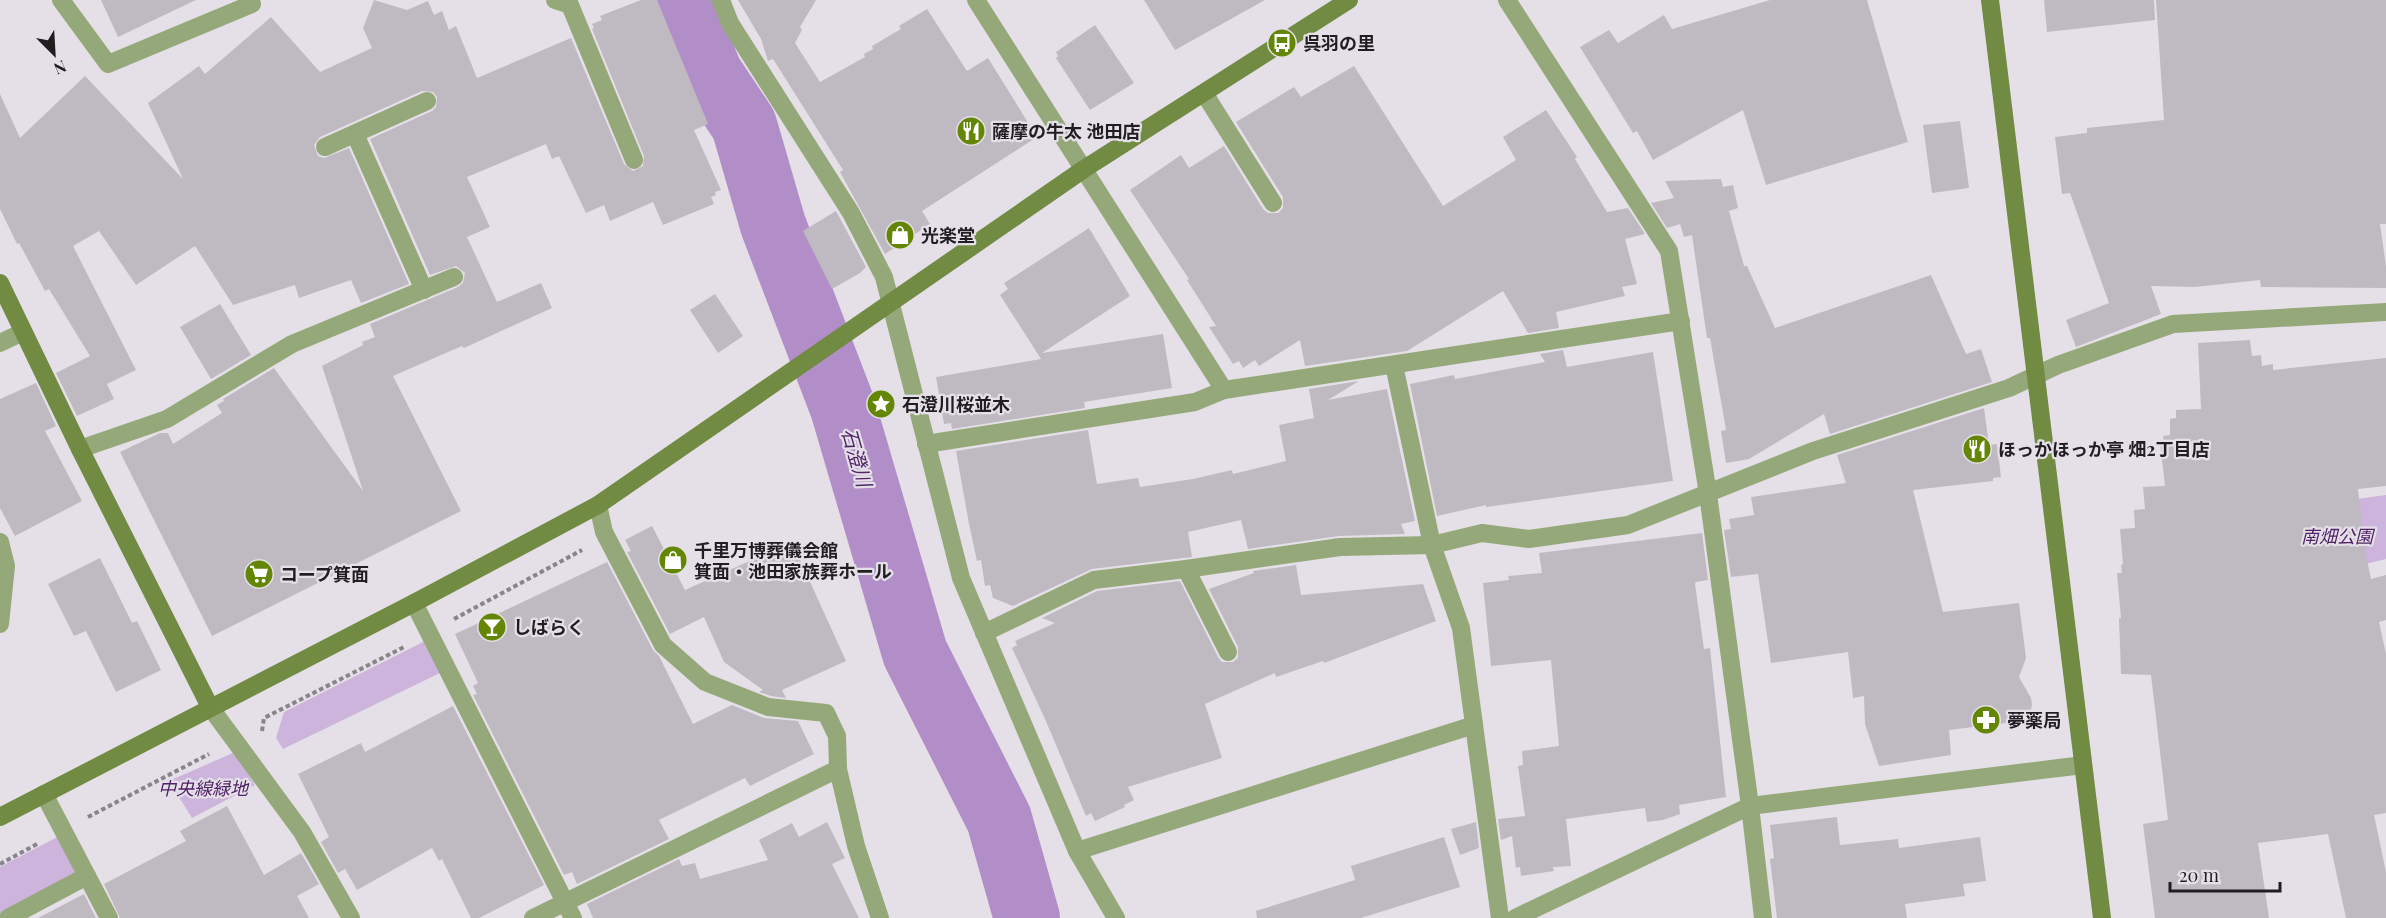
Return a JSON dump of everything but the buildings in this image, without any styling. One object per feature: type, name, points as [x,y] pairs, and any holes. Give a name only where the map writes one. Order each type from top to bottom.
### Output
[{"type":"street","points":[[61,0],[108,64],[252,4]]},
{"type":"street","points":[[721,0],[730,23],[851,213],[884,277],[961,578],[1077,851],[1116,918]]},
{"type":"street","points":[[976,0],[1224,390]]},
{"type":"street","points":[[0,817],[598,505],[1084,169],[1349,0]]},
{"type":"street","points":[[1507,0],[1669,251],[1708,494],[1763,918]]},
{"type":"street","points":[[1990,0],[2102,918]]},
{"type":"street","points":[[569,2],[634,160]]},
{"type":"street","points":[[1204,93],[1273,203]]},
{"type":"street","points":[[326,147],[427,101]]},
{"type":"street","points":[[355,134],[424,290]]},
{"type":"street","points":[[80,449],[167,419],[292,344],[454,277]]},
{"type":"street","points":[[0,283],[80,449],[210,707],[302,832],[351,918]]},
{"type":"street","points":[[984,633],[1094,580],[1340,547],[1432,545],[1482,533],[1529,539],[1628,525],[1813,451],[2009,388],[2058,365],[2172,324],[2386,312]]},
{"type":"street","points":[[926,444],[1195,402],[1224,390],[1681,321]]},
{"type":"street","points":[[0,344],[23,332]]},
{"type":"street","points":[[1394,365],[1432,545],[1461,628],[1500,918]]},
{"type":"street","points":[[598,505],[604,532],[663,645],[705,682],[768,707],[826,712],[837,736],[838,769],[856,846],[880,918]]},
{"type":"street","points":[[0,542],[3,567],[0,624]]},
{"type":"street","points":[[1186,569],[1228,652]]},
{"type":"street","points":[[414,603],[569,910]]},
{"type":"street","points":[[1077,851],[1474,725]]},
{"type":"street","points":[[1515,918],[1750,806],[2083,765]]},
{"type":"street","points":[[532,918],[569,910],[838,769]]},
{"type":"street","points":[[44,794],[109,918]]},
{"type":"street","points":[[8,918],[87,876]]},
{"type":"path","points":[[0,864],[204,756],[213,754]]},
{"type":"green space","name":"南畑公園","points":[[2386,495],[2386,559],[2306,578],[2297,507]]},
{"type":"green space","name":"中央線緑地","points":[[425,641],[440,673],[283,749],[276,738],[284,712]]},
{"type":"green space","name":"中央線緑地","points":[[235,752],[255,785],[192,818],[169,781]]},
{"type":"green space","points":[[61,835],[81,874],[0,915],[0,867]]},
{"type":"waterway","name":"石澄川","points":[[679,0],[710,74],[744,125],[773,225],[843,408],[915,653],[999,819],[1027,918]]},
{"type":"place","name":"呉羽の里","points":[[1282,43]]},
{"type":"place","name":"薩摩の牛太 池田店","points":[[971,131]]},
{"type":"place","name":"光楽堂","points":[[900,235]]},
{"type":"place","name":"石澄川桜並木","points":[[881,404]]},
{"type":"place","name":"ほっかほっか亭 畑2丁目店","points":[[1977,449]]},
{"type":"place","name":"千里万博葬儀会館 箕面・池田家族葬ホール","points":[[673,560]]},
{"type":"place","name":"コープ箕面","points":[[259,574]]},
{"type":"place","name":"しばらく","points":[[492,627]]},
{"type":"place","name":"夢薬局","points":[[1986,720]]}]
